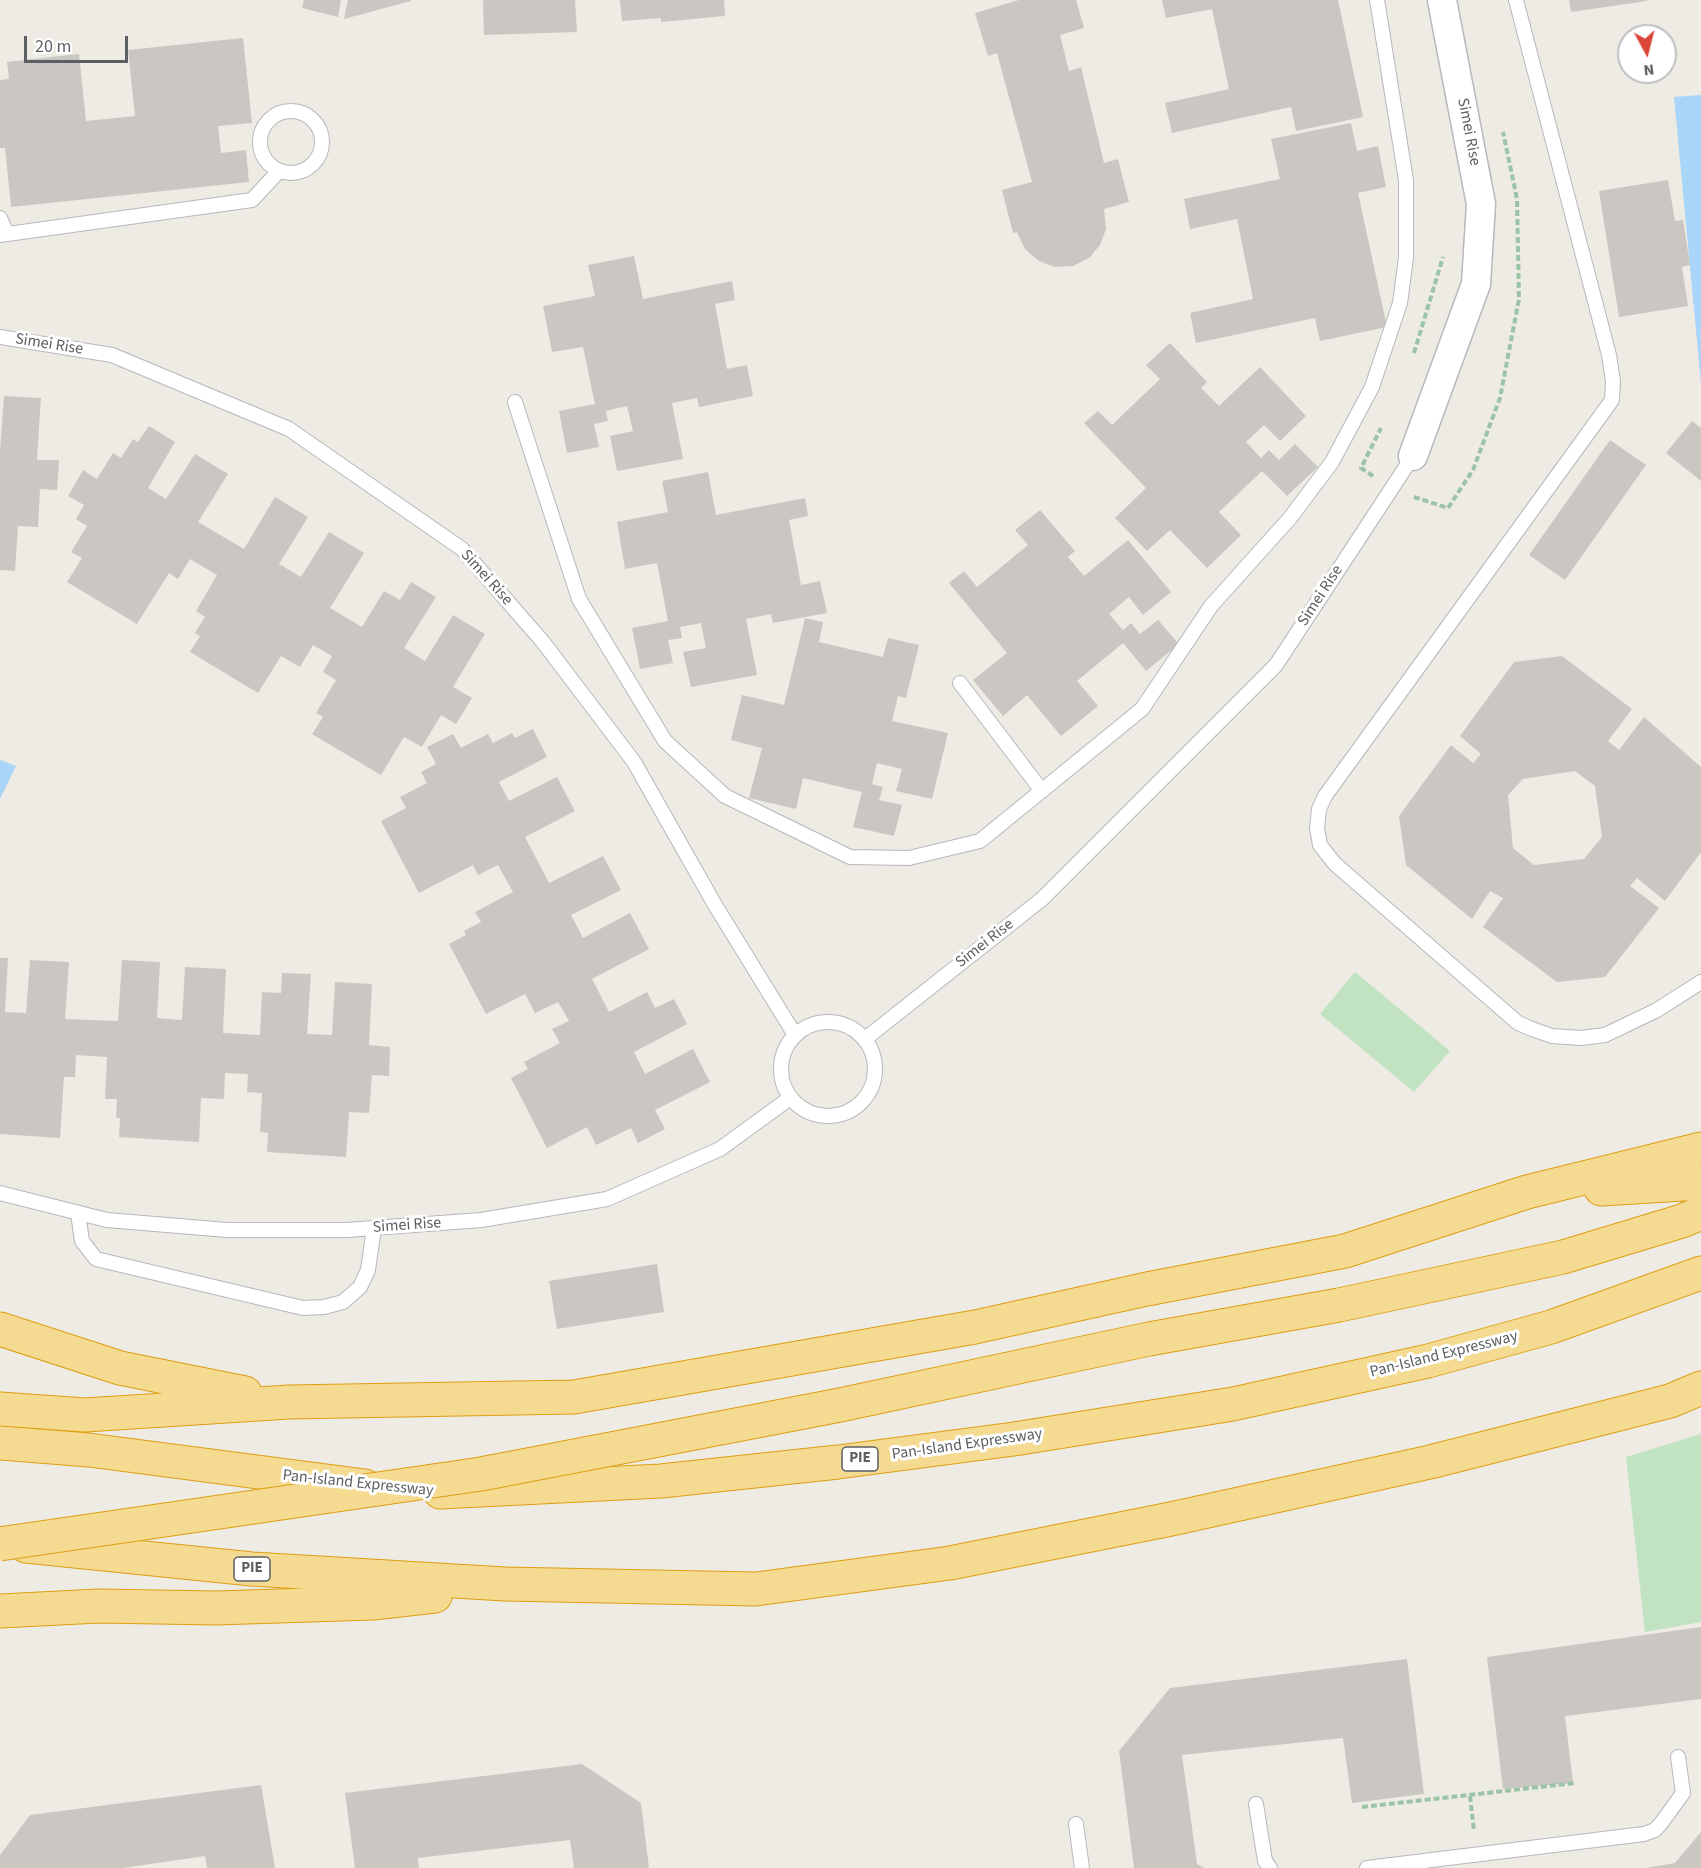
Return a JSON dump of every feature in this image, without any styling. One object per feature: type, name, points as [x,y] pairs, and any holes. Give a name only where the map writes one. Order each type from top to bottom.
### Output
[{"type":"highway","points":[[0,1409],[85,1415],[289,1402],[574,1397],[975,1327],[1147,1289],[1345,1251],[1527,1192],[1701,1149]]},
{"type":"highway","points":[[1527,1192],[1701,1183]]},
{"type":"highway","points":[[0,1543],[481,1474],[840,1405],[1149,1339],[1339,1305],[1563,1257],[1682,1221],[1701,1213]]},
{"type":"highway","name":"Pan-Island Expressway","points":[[0,1443],[89,1450],[426,1493],[661,1481],[838,1462],[1014,1439],[1233,1404],[1428,1361],[1551,1327],[1701,1273]]},
{"type":"highway","points":[[0,1329],[120,1368],[289,1402]]},
{"type":"highway","name":"PIE","points":[[0,1543],[252,1569],[505,1584],[756,1589],[950,1563],[1171,1519],[1430,1462],[1670,1401],[1701,1388]]},
{"type":"highway","points":[[0,1611],[99,1606],[216,1608],[374,1603],[486,1592],[505,1584]]},
{"type":"street","name":"Simei Rise","points":[[1413,456],[1476,284],[1481,204],[1442,0]]},
{"type":"lane","points":[[515,402],[579,599],[665,741],[725,796],[850,857],[909,858],[980,841],[1142,709],[1211,606],[1290,519],[1332,462],[1372,387],[1400,303],[1406,258],[1406,180],[1377,0]]},
{"type":"lane","points":[[1516,0],[1609,355],[1613,381],[1612,400],[1325,796],[1319,809],[1317,828],[1320,845],[1335,864],[1518,1023],[1532,1029],[1552,1036],[1581,1038],[1605,1035],[1657,1010],[1701,982]]},
{"type":"lane","points":[[291,111],[302,113],[319,126],[322,136],[319,158],[303,171],[292,174],[279,171],[266,161],[261,152],[261,133],[273,117],[281,113],[291,111]]},
{"type":"lane","points":[[0,218],[4,235],[252,200],[279,171]]},
{"type":"lane","name":"Simei Rise","points":[[0,338],[112,355],[289,429],[462,549],[543,642],[634,762],[715,905],[795,1035]]},
{"type":"lane","name":"Simei Rise","points":[[865,1039],[1042,899],[1276,665],[1413,456]]},
{"type":"lane","points":[[960,683],[1042,791]]},
{"type":"lane","points":[[831,1022],[850,1026],[865,1039],[874,1055],[876,1074],[870,1092],[858,1107],[841,1115],[822,1117],[804,1111],[790,1098],[782,1083],[780,1065],[785,1049],[795,1035],[811,1025],[831,1022]]},
{"type":"lane","name":"Simei Rise","points":[[0,1193],[107,1220],[226,1230],[347,1230],[481,1220],[606,1199],[720,1149],[790,1098]]},
{"type":"lane","points":[[78,1213],[82,1241],[96,1259],[303,1308],[324,1307],[343,1302],[360,1287],[368,1270],[374,1228]]},
{"type":"lane","points":[[1367,1868],[1644,1834],[1655,1830],[1683,1793],[1678,1757]]},
{"type":"lane","points":[[1256,1803],[1265,1861],[1270,1868]]},
{"type":"lane","points":[[1076,1824],[1082,1868]]},
{"type":"path","points":[[1362,1807],[1575,1783]]},
{"type":"green space","points":[[1355,972],[1450,1051],[1414,1092],[1320,1014]]},
{"type":"green space","points":[[1701,1434],[1701,1622],[1645,1632],[1626,1457]]},
{"type":"water","points":[[1701,95],[1701,384],[1674,97]]},
{"type":"water","points":[[0,760],[16,766],[0,799]]},
{"type":"building","points":[[304,0],[341,0],[338,17],[302,8]]},
{"type":"building","points":[[348,0],[411,0],[411,1],[344,19]]},
{"type":"building","points":[[483,0],[575,0],[577,32],[484,35]]},
{"type":"building","points":[[620,0],[724,0],[725,16],[661,22],[661,18],[622,21]]},
{"type":"building","points":[[1019,0],[1076,0],[1084,28],[1060,35],[1069,71],[1081,67],[1104,163],[1118,159],[1129,202],[1104,209],[1106,229],[1100,245],[1089,258],[1073,266],[1055,267],[1039,261],[1025,249],[1017,232],[1013,233],[1002,190],[1032,182],[997,53],[988,56],[975,13]]},
{"type":"building","points":[[1162,0],[1338,0],[1363,117],[1296,131],[1291,107],[1172,133],[1165,103],[1229,89],[1212,9],[1166,18]]},
{"type":"building","points":[[1569,0],[1647,0],[1647,1],[1571,12]]},
{"type":"building","points":[[243,38],[252,123],[218,126],[221,153],[246,150],[249,182],[11,207],[5,148],[0,148],[0,80],[9,79],[7,62],[79,54],[86,121],[135,116],[128,50]]},
{"type":"building","points":[[1351,123],[1357,151],[1378,146],[1386,187],[1358,193],[1387,327],[1320,341],[1315,318],[1196,343],[1190,313],[1253,299],[1237,219],[1190,229],[1184,199],[1280,179],[1271,139]]},
{"type":"building","points":[[1668,180],[1675,221],[1683,220],[1690,265],[1682,267],[1688,306],[1619,317],[1599,191]]},
{"type":"building","points":[[634,256],[643,299],[732,281],[735,300],[715,304],[727,369],[747,365],[753,396],[699,407],[697,398],[672,403],[683,459],[617,471],[610,436],[633,431],[627,406],[606,411],[608,421],[594,424],[599,447],[567,453],[559,411],[595,404],[583,347],[552,352],[543,306],[595,296],[588,265]]},
{"type":"building","points":[[1170,343],[1207,382],[1201,388],[1219,406],[1260,367],[1306,416],[1280,441],[1264,425],[1246,442],[1261,458],[1269,450],[1279,460],[1295,444],[1318,467],[1287,496],[1262,471],[1219,512],[1241,535],[1207,568],[1170,530],[1147,551],[1115,518],[1146,488],[1084,423],[1098,411],[1112,425],[1160,379],[1146,365]]},
{"type":"building","points":[[4,396],[41,398],[37,460],[59,460],[57,490],[40,489],[38,527],[18,526],[15,571],[0,570],[0,450]]},
{"type":"building","points":[[1692,421],[1701,428],[1701,481],[1666,453]]},
{"type":"building","points":[[149,426],[175,442],[148,488],[166,499],[195,454],[228,474],[198,522],[244,549],[275,497],[308,517],[279,564],[301,577],[329,532],[364,553],[330,608],[362,627],[384,591],[400,600],[411,582],[436,597],[404,648],[425,661],[453,615],[485,634],[453,687],[472,698],[456,724],[441,715],[422,747],[404,737],[381,775],[312,734],[323,717],[316,713],[336,680],[323,672],[332,656],[313,645],[300,667],[281,656],[258,693],[190,652],[200,636],[195,633],[205,617],[196,611],[217,575],[190,559],[178,579],[169,573],[137,624],[67,582],[82,558],[71,552],[87,526],[76,519],[84,505],[68,496],[83,470],[97,479],[113,453],[121,458],[133,439],[138,442]]},
{"type":"building","points":[[1610,440],[1646,465],[1565,580],[1529,555]]},
{"type":"building","points":[[708,472],[716,515],[805,498],[808,516],[789,520],[801,585],[820,581],[827,613],[773,623],[771,614],[746,619],[757,675],[691,687],[683,652],[706,648],[701,623],[680,627],[682,638],[668,640],[673,663],[640,669],[632,628],[668,621],[657,563],[625,569],[617,522],[668,512],[662,481]]},
{"type":"building","points":[[1040,510],[1075,551],[1068,557],[1084,576],[1128,540],[1171,592],[1143,615],[1129,597],[1109,614],[1123,630],[1131,623],[1140,634],[1158,620],[1179,644],[1146,671],[1123,643],[1077,681],[1098,706],[1061,736],[1027,695],[1003,716],[973,680],[1007,653],[949,583],[964,571],[977,587],[1028,545],[1015,530]]},
{"type":"building","points":[[805,618],[823,622],[819,642],[883,657],[888,638],[919,645],[906,698],[898,696],[892,721],[948,733],[932,799],[896,791],[902,769],[877,763],[872,784],[883,787],[879,800],[902,805],[894,836],[853,827],[862,792],[803,778],[796,809],[749,798],[762,748],[731,740],[742,695],[784,705]]},
{"type":"building","points":[[1562,656],[1632,709],[1608,741],[1619,750],[1644,717],[1701,767],[1701,852],[1665,901],[1637,878],[1630,886],[1659,908],[1605,977],[1557,982],[1483,927],[1503,898],[1490,891],[1472,919],[1406,865],[1399,816],[1451,745],[1473,763],[1481,754],[1460,736],[1514,662]],"holes":[[[1575,771],[1595,786],[1602,837],[1584,859],[1534,865],[1513,848],[1508,795],[1523,779]]]},
{"type":"building","points":[[533,729],[547,757],[499,782],[509,801],[557,777],[575,811],[525,837],[549,883],[603,856],[621,890],[571,915],[583,938],[630,913],[649,949],[592,979],[609,1012],[647,992],[655,1008],[674,999],[687,1024],[634,1052],[645,1074],[693,1049],[710,1082],[655,1110],[665,1129],[638,1143],[631,1128],[596,1145],[587,1127],[547,1148],[511,1078],[528,1069],[524,1062],[560,1043],[552,1029],[569,1021],[558,1002],[535,1013],[525,994],[486,1014],[449,944],[466,935],[464,931],[481,922],[475,912],[513,892],[498,865],[478,875],[473,865],[419,893],[381,821],[406,808],[400,797],[427,783],[421,772],[436,764],[427,747],[453,734],[461,748],[488,734],[493,743],[512,733],[515,738]]},
{"type":"building","points":[[0,958],[8,958],[5,1012],[26,1013],[30,960],[69,962],[65,1019],[118,1021],[122,960],[160,962],[157,1018],[182,1020],[185,967],[226,969],[223,1033],[260,1035],[262,992],[281,993],[282,973],[311,974],[307,1034],[332,1035],[335,982],[372,984],[369,1045],[390,1047],[389,1076],[372,1075],[369,1113],[349,1112],[346,1157],[267,1152],[268,1133],[260,1132],[262,1093],[247,1092],[248,1074],[225,1073],[224,1099],[201,1098],[199,1142],[119,1137],[120,1118],[116,1118],[117,1099],[105,1099],[107,1057],[76,1055],[75,1077],[64,1077],[60,1138],[0,1134]]},
{"type":"building","points":[[657,1264],[664,1312],[557,1329],[549,1281]]},
{"type":"building","points":[[1701,1627],[1701,1699],[1565,1716],[1573,1783],[1503,1789],[1487,1657]]},
{"type":"building","points":[[1407,1659],[1424,1794],[1352,1803],[1343,1738],[1182,1755],[1197,1864],[1204,1868],[1134,1868],[1119,1751],[1170,1688]]},
{"type":"building","points":[[582,1764],[641,1803],[649,1868],[574,1868],[570,1840],[418,1858],[419,1868],[355,1868],[345,1793]]},
{"type":"building","points":[[261,1785],[275,1868],[207,1868],[205,1856],[123,1868],[0,1868],[0,1855],[30,1815]]},
{"type":"building","points":[[1701,1832],[1701,1868],[1646,1868],[1675,1863]]}]
